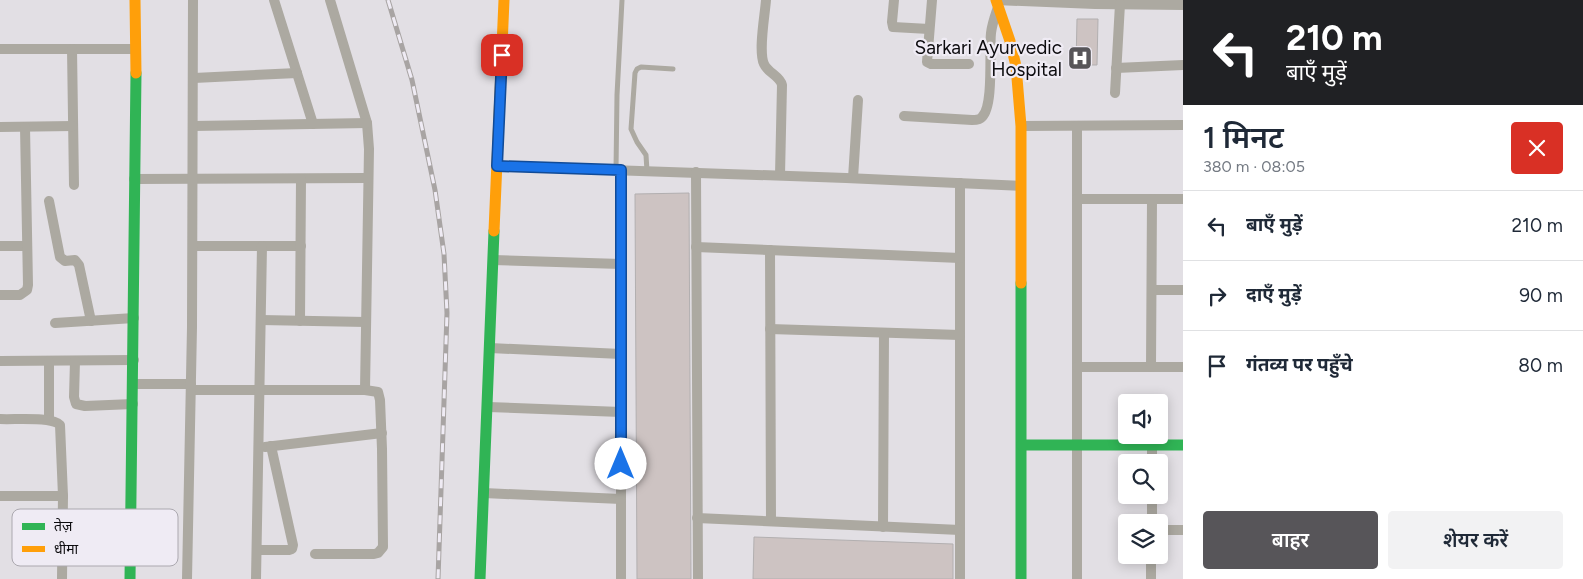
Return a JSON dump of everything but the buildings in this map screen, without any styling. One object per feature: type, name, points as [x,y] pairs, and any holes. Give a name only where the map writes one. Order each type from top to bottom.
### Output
[{"type":"street","points":[[131,509],[134,360],[135,0]]},
{"type":"street","points":[[187,579],[193,246],[193,0]]},
{"type":"street","points":[[274,0],[313,124]]},
{"type":"street","points":[[330,0],[367,123],[365,390]]},
{"type":"street","points":[[480,579],[504,0]]},
{"type":"street","points":[[766,0],[762,57],[766,67],[781,81],[782,85],[780,176]]},
{"type":"street","points":[[894,0],[892,22],[894,27],[929,29]]},
{"type":"street","points":[[932,0],[927,62],[931,64],[969,64]]},
{"type":"street","points":[[997,3],[1103,2],[1183,5]]},
{"type":"street","points":[[904,116],[981,119],[987,107],[990,84],[991,33],[997,3]]},
{"type":"street","points":[[997,3],[1016,66],[1021,126],[1022,579]]},
{"type":"street","points":[[1115,93],[1120,4]]},
{"type":"street","points":[[0,49],[136,49]]},
{"type":"street","points":[[72,49],[74,185]]},
{"type":"street","points":[[1116,68],[1183,65]]},
{"type":"street","points":[[194,78],[297,73]]},
{"type":"street","points":[[853,178],[858,100]]},
{"type":"street","points":[[194,126],[367,123]]},
{"type":"street","points":[[1021,126],[1183,125]]},
{"type":"street","points":[[0,127],[73,126]]},
{"type":"street","points":[[1077,126],[1076,446],[1078,579]]},
{"type":"street","points":[[0,295],[20,295],[27,290],[25,127]]},
{"type":"street","points":[[497,166],[696,172],[1021,186]]},
{"type":"street","points":[[618,170],[621,264],[621,579]]},
{"type":"street","points":[[696,172],[698,579]]},
{"type":"street","points":[[300,321],[301,178]]},
{"type":"street","points":[[134,179],[368,178]]},
{"type":"street","points":[[960,183],[960,579]]},
{"type":"street","points":[[1077,199],[1183,200]]},
{"type":"street","points":[[1151,367],[1152,199]]},
{"type":"street","points":[[50,201],[60,257],[65,261],[75,260],[79,265],[91,321]]},
{"type":"street","points":[[0,246],[27,246]]},
{"type":"street","points":[[193,246],[300,246]]},
{"type":"street","points":[[256,579],[262,246]]},
{"type":"street","points":[[696,247],[960,258]]},
{"type":"street","points":[[770,250],[771,522]]},
{"type":"street","points":[[493,260],[621,264]]},
{"type":"street","points":[[1152,290],[1183,290]]},
{"type":"street","points":[[55,323],[134,318]]},
{"type":"street","points":[[261,320],[366,322]]},
{"type":"street","points":[[770,330],[960,335]]},
{"type":"street","points":[[883,527],[884,333]]},
{"type":"street","points":[[490,348],[621,354]]},
{"type":"street","points":[[0,361],[134,360]]},
{"type":"street","points":[[49,361],[50,420]]},
{"type":"street","points":[[75,361],[74,397],[76,404],[85,406],[133,404]]},
{"type":"street","points":[[1077,367],[1183,367]]},
{"type":"street","points":[[133,384],[260,390],[365,390],[378,392],[382,433],[383,548],[374,554],[315,554]]},
{"type":"street","points":[[488,407],[621,412]]},
{"type":"street","points":[[0,419],[50,420],[58,422],[61,428],[63,509]]},
{"type":"street","points":[[259,448],[382,433]]},
{"type":"street","points":[[1022,446],[1183,445]]},
{"type":"street","points":[[258,550],[289,550],[292,549],[293,545],[271,446]]},
{"type":"street","points":[[1152,446],[1152,454]]},
{"type":"street","points":[[484,494],[621,499]]},
{"type":"street","points":[[0,496],[63,496]]},
{"type":"street","points":[[698,518],[960,530]]},
{"type":"street","points":[[1168,530],[1183,530]]},
{"type":"street","points":[[1151,579],[1152,564]]},
{"type":"street","points":[[62,566],[62,579]]},
{"type":"street","points":[[130,566],[130,579]]},
{"type":"lane","points":[[618,170],[617,96],[622,0]]},
{"type":"lane","points":[[647,171],[646,155],[631,129],[635,73],[641,67],[673,69]]},
{"type":"railway","points":[[388,0],[412,80],[435,190],[444,254],[447,313],[438,579]]},
{"type":"traffic: fast","points":[[131,509],[136,73]]},
{"type":"traffic: fast","points":[[480,579],[494,231]]},
{"type":"traffic: fast","points":[[1021,283],[1021,579]]},
{"type":"traffic: fast","points":[[1022,445],[1183,445]]},
{"type":"traffic: fast","points":[[130,566],[130,579]]},
{"type":"traffic: slow","points":[[135,0],[136,73]]},
{"type":"traffic: slow","points":[[494,231],[504,0]]},
{"type":"traffic: slow","points":[[996,0],[1010,41],[1016,66],[1021,126],[1021,283]]},
{"type":"place","name":"Sarkari Ayurvedic Hospital","points":[[1080,58]]},
{"type":"route","points":[[502,55],[497,166],[621,170],[621,464]]}]
